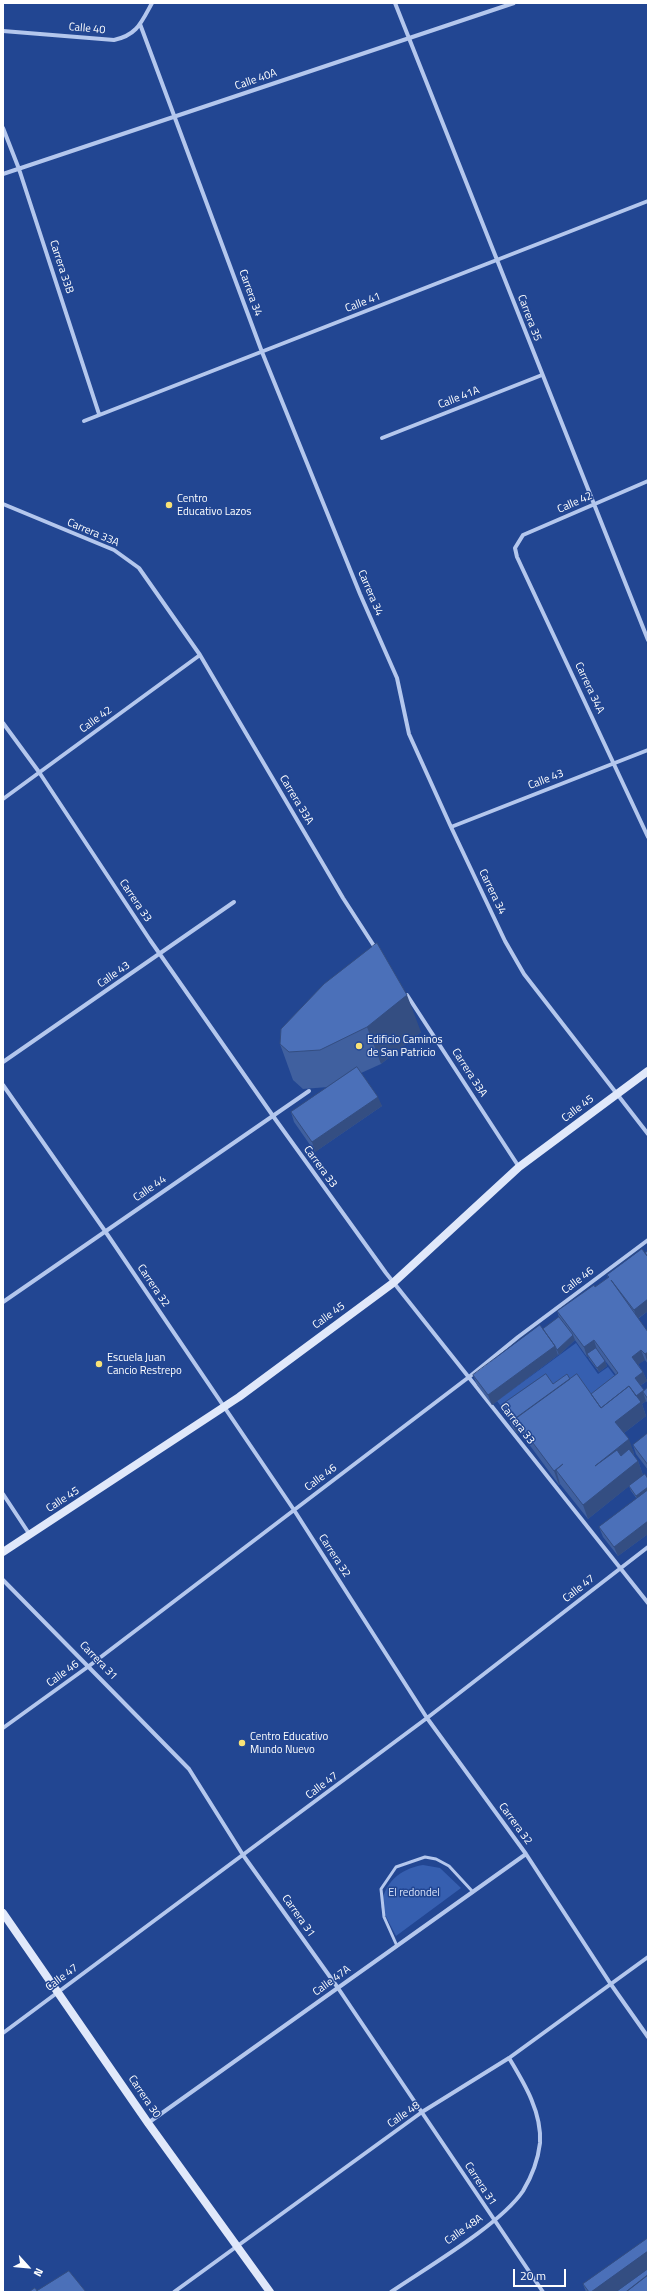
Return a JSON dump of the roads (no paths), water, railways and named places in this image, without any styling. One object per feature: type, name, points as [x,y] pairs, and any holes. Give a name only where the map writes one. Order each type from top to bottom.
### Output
[{"type":"main road","name":"Calle 45","points":[[3,1552],[224,1407],[393,1283],[519,1167],[648,1071]]},
{"type":"main road","name":"Carrera 30","points":[[3,1913],[148,2123],[270,2292]]},
{"type":"street","name":"Calle 40","points":[[3,31],[114,40],[128,37],[140,24],[152,3]]},
{"type":"street","name":"Carrera 35","points":[[394,3],[648,640]]},
{"type":"street","name":"Calle 40A","points":[[3,174],[514,3]]},
{"type":"street","name":"Carrera 34","points":[[140,24],[176,117],[262,352],[360,594],[397,678],[409,734],[451,827],[506,941],[524,974],[648,1134]]},
{"type":"street","name":"Carrera 33B","points":[[3,128],[19,169],[99,414]]},
{"type":"street","name":"Calle 41","points":[[84,421],[648,200]]},
{"type":"street","name":"Calle 41A","points":[[382,438],[542,375]]},
{"type":"street","name":"Calle 42","points":[[514,548],[523,536],[648,481]]},
{"type":"street","name":"Carrera 33A","points":[[3,504],[114,550],[139,568],[200,655],[343,898],[378,951]]},
{"type":"street","name":"Carrera 34A","points":[[514,548],[648,837]]},
{"type":"street","name":"Calle 42","points":[[3,799],[200,655]]},
{"type":"street","name":"Carrera 33","points":[[3,723],[39,772],[160,954],[272,1116],[393,1283],[648,1603]]},
{"type":"street","name":"Calle 43","points":[[451,827],[648,750]]},
{"type":"street","name":"Calle 43","points":[[3,1062],[234,902]]},
{"type":"street","name":"Carrera 33A","points":[[404,991],[519,1167]]},
{"type":"street","name":"Carrera 32","points":[[3,1085],[105,1231],[294,1510],[427,1718],[526,1854],[610,1983],[648,2037]]},
{"type":"street","name":"Calle 44","points":[[3,1302],[308,1091]]},
{"type":"street","name":"Calle 46","points":[[3,1728],[90,1666],[469,1377],[518,1337],[648,1240]]},
{"type":"street","points":[[3,1494],[30,1535]]},
{"type":"street","name":"Calle 47","points":[[3,2033],[427,1718],[648,1547]]},
{"type":"street","name":"Carrera 31","points":[[3,1580],[90,1666],[189,1769],[243,1856],[338,1988],[494,2221],[544,2292]]},
{"type":"street","name":"Calle 47A","points":[[148,2123],[526,1854]]},
{"type":"street","name":"Calle 48","points":[[174,2292],[422,2112],[509,2058],[610,1983],[648,1957]]},
{"type":"street","name":"Calle 48A","points":[[391,2292],[494,2221],[522,2192],[535,2169],[540,2142],[537,2118],[529,2093],[509,2058]]},
{"type":"lane","points":[[398,1946],[384,1917],[381,1889],[396,1867],[425,1857],[436,1859],[449,1866],[473,1892]]},
{"type":"place","name":"Centro Educativo Lazos","points":[[169,505]]},
{"type":"place","name":"Edificio Caminos de San Patricio","points":[[359,1046]]},
{"type":"place","name":"Escuela Juan Cancio Restrepo","points":[[99,1364]]},
{"type":"place","name":"Centro Educativo Mundo Nuevo","points":[[242,1743]]},
{"type":"park label","name":"El redondel","points":[[414,1893]]}]
